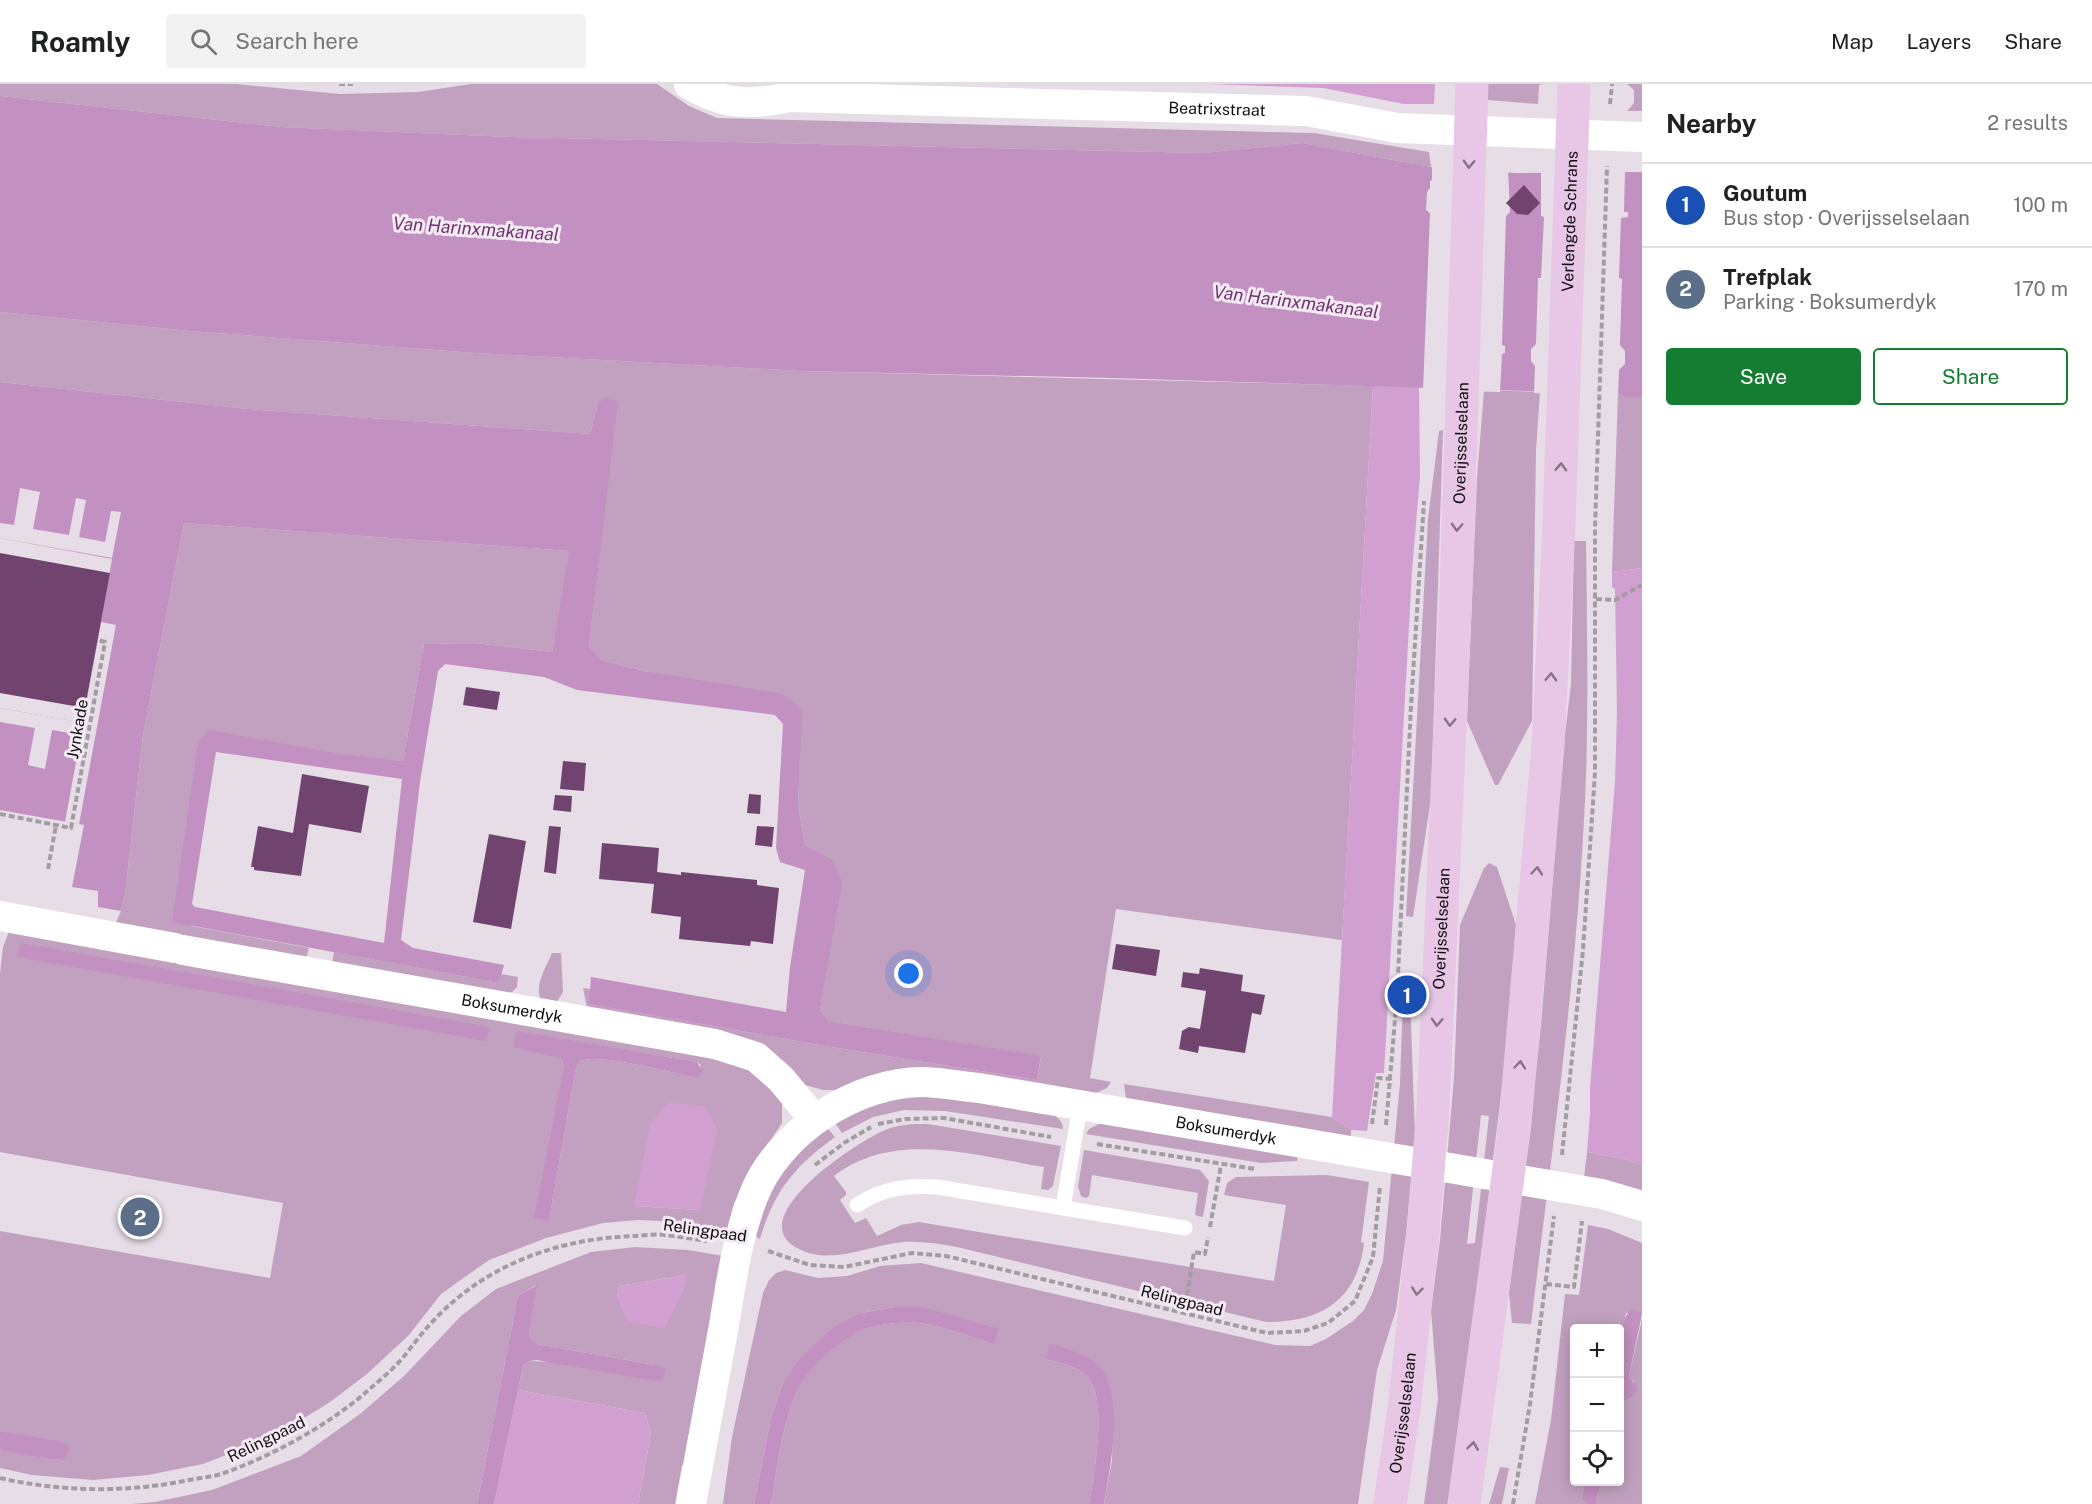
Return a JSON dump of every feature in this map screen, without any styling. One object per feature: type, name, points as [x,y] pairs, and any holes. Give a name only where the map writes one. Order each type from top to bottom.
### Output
[{"type":"main road","name":"Overijsselselaan","points":[[1390,1504],[1404,1409],[1423,1233],[1433,1110],[1449,746],[1472,95]]},
{"type":"main road","name":"Verlengde Schrans","points":[[1464,1504],[1515,1124],[1548,746],[1559,525],[1573,96]]},
{"type":"street","name":"Beatrixstraat","points":[[690,84],[724,100],[742,103],[757,103],[790,97],[1306,111],[1397,128],[1642,137]]},
{"type":"street","name":"Beatrixstraat","points":[[752,84],[790,97]]},
{"type":"street","name":"Boksumerdyk","points":[[0,916],[715,1044],[756,1057],[782,1079],[814,1119]]},
{"type":"street","name":"Boksumerdyk","points":[[691,1504],[753,1249],[753,1196],[780,1153],[814,1119],[841,1103],[867,1093],[923,1082],[979,1088],[1591,1192],[1642,1206]]},
{"type":"lane","points":[[1063,1208],[1080,1106]]},
{"type":"lane","points":[[857,1205],[886,1190],[919,1186],[937,1187],[1185,1228]]},
{"type":"path","points":[[339,84],[353,84]]},
{"type":"path","points":[[1609,110],[1612,84]]},
{"type":"path","points":[[1564,1132],[1593,822],[1596,720],[1595,527],[1608,156]]},
{"type":"path","name":"Overijsselselaan","points":[[1389,1103],[1424,500]]},
{"type":"path","points":[[1596,599],[1615,600],[1642,585]]},
{"type":"path","name":"Jynkade","points":[[56,825],[72,826],[105,642],[98,640]]},
{"type":"path","points":[[0,814],[56,825],[48,869]]},
{"type":"path","points":[[1400,920],[1406,920]]},
{"type":"path","points":[[1371,1132],[1378,1078],[1391,1079]]},
{"type":"path","points":[[813,1166],[844,1143],[876,1125],[906,1119],[944,1118],[1221,1165],[1265,1169]]},
{"type":"path","points":[[1184,1313],[1194,1252],[1205,1254],[1221,1165]]},
{"type":"path","points":[[1546,1284],[1574,1287],[1582,1224]]},
{"type":"path","name":"Relingpaad","points":[[0,1478],[26,1484],[142,1489],[220,1474],[283,1447],[340,1412],[399,1362],[435,1318],[466,1291],[495,1271],[567,1244],[604,1236],[665,1235],[753,1249],[810,1264],[844,1267],[912,1253],[946,1256],[1267,1333],[1304,1331],[1328,1323],[1355,1300],[1373,1257],[1376,1225]]},
{"type":"path","points":[[753,1249],[770,1240]]},
{"type":"path","points":[[1514,1504],[1550,1253]]},
{"type":"shaded area","points":[[0,84],[236,84],[340,94],[418,92],[471,84],[657,84],[689,106],[717,118],[1314,133],[1429,152],[1431,167],[1302,143],[1203,153],[511,137],[282,127],[0,96]]},
{"type":"shaded area","points":[[1206,84],[1435,84],[1434,104],[1404,104],[1323,88]]},
{"type":"shaded area","points":[[1488,84],[1544,84],[1539,85],[1538,104],[1487,100]]},
{"type":"shaded area","points":[[1627,84],[1642,84],[1642,111],[1627,111],[1634,103],[1634,90]]},
{"type":"shaded area","points":[[0,312],[190,331],[475,353],[801,371],[1373,386],[1342,940],[1116,909],[1090,1078],[1111,1082],[1107,1088],[1094,1094],[823,1090],[587,1008],[583,988],[590,989],[590,1004],[831,1047],[1037,1080],[1041,1057],[829,1021],[820,1010],[826,972],[832,859],[805,845],[798,805],[801,710],[602,660],[589,646],[617,402],[598,403],[590,434],[248,409],[0,382]]},
{"type":"shaded area","points":[[1373,386],[1419,387],[1420,476],[1412,572],[1384,1073],[1376,1073],[1367,1131],[1351,1130],[1332,1117]]},
{"type":"shaded area","points":[[1484,390],[1540,392],[1536,450],[1532,721],[1498,785],[1495,785],[1467,721],[1477,478]]},
{"type":"shaded area","points":[[1618,394],[1623,394],[1624,397],[1642,397],[1642,568],[1612,572]]},
{"type":"shaded area","points":[[1443,430],[1431,798],[1413,917],[1406,916],[1428,519],[1439,431]]},
{"type":"shaded area","points":[[184,523],[570,551],[552,652],[475,643],[424,644],[403,761],[198,742],[191,926],[309,948],[306,959],[114,927],[125,895],[143,735]]},
{"type":"shaded area","points":[[1574,541],[1586,541],[1587,671],[1585,800],[1576,932],[1563,1063],[1531,1324],[1512,1323],[1509,1293],[1541,1025],[1564,743],[1571,684]]},
{"type":"shaded area","points":[[1642,568],[1642,1165],[1587,1152],[1590,1088],[1615,782],[1617,713],[1615,589],[1612,587],[1612,572]]},
{"type":"shaded area","points":[[1489,863],[1497,867],[1516,925],[1505,1063],[1448,1504],[1424,1504],[1438,1398],[1431,1310],[1440,1240],[1454,1078],[1460,925],[1484,868]],"holes":[[[1481,1115],[1489,1116],[1475,1243],[1467,1244]]]},
{"type":"shaded area","points":[[10,929],[569,1029],[747,1066],[782,1099],[782,1123],[748,1174],[733,1206],[728,1230],[683,1222],[638,1220],[603,1223],[546,1238],[489,1260],[441,1294],[409,1335],[367,1374],[330,1402],[277,1435],[203,1464],[148,1475],[93,1480],[32,1475],[0,1468],[0,1449],[64,1460],[18,1435],[0,1431],[0,1231],[270,1278],[283,1203],[0,1152],[0,974],[3,947]],"holes":[[[517,1032],[697,1062],[701,1065],[695,1078],[617,1061],[588,1059],[580,1062],[575,1074],[549,1220],[564,1066],[560,1058]],[[706,1107],[700,1210],[635,1206]]]},
{"type":"shaded area","points":[[334,952],[499,983],[501,974],[518,977],[517,987],[512,992],[503,994],[332,963]]},
{"type":"shaded area","points":[[552,953],[561,953],[563,992],[557,1002],[541,1000],[539,994],[542,976]]},
{"type":"shaded area","points":[[1403,996],[1410,996],[1415,1135],[1406,1235],[1396,1310],[1377,1370],[1358,1504],[1104,1504],[1112,1461],[1113,1405],[1098,1365],[1046,1359],[1068,1365],[1084,1373],[1094,1388],[1097,1402],[1098,1438],[1089,1504],[771,1504],[783,1434],[796,1393],[808,1373],[824,1355],[844,1339],[884,1324],[919,1323],[994,1344],[894,1307],[861,1313],[783,1383],[771,1418],[754,1504],[723,1504],[732,1437],[763,1293],[769,1280],[776,1273],[785,1270],[818,1278],[847,1276],[880,1266],[921,1263],[1275,1345],[1310,1346],[1326,1339],[1353,1321],[1364,1310],[1372,1294],[1383,1261],[1400,1084]]},
{"type":"shaded area","points":[[1124,1084],[1332,1117],[1351,1130],[1351,1139],[1133,1102],[1126,1098]]},
{"type":"shaded area","points":[[905,1097],[946,1097],[1051,1113],[1060,1120],[1063,1129],[945,1111],[904,1110],[873,1117],[842,1133],[833,1120],[862,1107]]},
{"type":"shaded area","points":[[668,1102],[706,1107],[717,1129],[700,1210],[634,1206],[650,1125]]},
{"type":"shaded area","points":[[1105,1121],[1298,1155],[1297,1161],[1261,1163],[1086,1134],[1089,1129]]},
{"type":"shaded area","points":[[928,1124],[1061,1146],[1053,1186],[1048,1190],[1041,1189],[1044,1167],[936,1150],[883,1153],[858,1162],[834,1176],[846,1192],[840,1200],[855,1223],[866,1218],[877,1236],[901,1225],[919,1222],[1274,1281],[1286,1205],[1224,1195],[1227,1183],[1236,1177],[1327,1175],[1369,1182],[1360,1263],[1353,1280],[1333,1304],[1304,1318],[1266,1322],[957,1247],[923,1242],[903,1242],[824,1256],[799,1249],[784,1236],[783,1220],[792,1202],[828,1166],[869,1138],[888,1129],[905,1125]]},
{"type":"shaded area","points":[[825,1125],[835,1137],[797,1169],[779,1193],[760,1239],[752,1234],[773,1181]]},
{"type":"shaded area","points":[[1084,1150],[1200,1170],[1209,1181],[1203,1217],[1195,1214],[1198,1193],[1092,1175],[1089,1196],[1086,1198],[1081,1196],[1078,1186]]},
{"type":"shaded area","points":[[1587,1152],[1642,1165],[1642,1193],[1584,1178]]},
{"type":"shaded area","points":[[1588,1225],[1608,1229],[1642,1243],[1642,1314],[1641,1312],[1626,1313],[1624,1324],[1570,1324],[1570,1486],[1584,1486],[1581,1499],[1587,1504],[1535,1504],[1551,1420],[1565,1294],[1579,1295]]},
{"type":"shaded area","points":[[635,1247],[688,1250],[723,1256],[675,1504],[638,1504],[651,1433],[645,1413],[518,1390],[523,1366],[529,1361],[655,1365],[537,1344],[529,1333],[536,1285],[518,1296],[477,1504],[132,1504],[155,1502],[212,1490],[301,1456],[360,1414],[404,1376],[461,1316],[496,1289],[591,1252]],"holes":[[[686,1275],[617,1298],[619,1286]]]},
{"type":"shaded area","points":[[687,1275],[683,1292],[665,1328],[627,1322],[617,1298],[619,1286]]},
{"type":"shaded area","points":[[1642,1319],[1642,1504],[1596,1504],[1600,1486],[1624,1486],[1624,1402],[1632,1397],[1634,1382],[1629,1376]]},
{"type":"shaded area","points":[[518,1390],[645,1413],[651,1433],[638,1504],[494,1504]]},
{"type":"shaded area","points":[[1500,1467],[1509,1468],[1502,1504],[1489,1504]]},
{"type":"water","name":"Van Harinxmakanaal","points":[[0,96],[282,127],[511,137],[1202,153],[1302,143],[1431,167],[1515,173],[1642,172],[1642,397],[1624,397],[1622,394],[1112,378],[801,371],[475,353],[190,331],[0,312]]},
{"type":"water","points":[[0,382],[248,409],[590,434],[598,403],[606,397],[618,402],[589,646],[602,660],[645,671],[783,694],[802,710],[798,805],[805,845],[832,859],[842,882],[820,1010],[829,1021],[1041,1056],[1037,1080],[831,1047],[589,1004],[591,977],[786,1012],[790,967],[805,870],[780,862],[776,848],[783,724],[775,715],[577,690],[544,677],[445,664],[438,671],[420,782],[401,940],[413,948],[504,965],[499,983],[172,922],[198,742],[209,730],[340,754],[403,761],[424,644],[475,643],[552,652],[569,551],[184,523],[143,735],[125,895],[121,911],[98,907],[98,891],[72,887],[84,825],[0,810],[0,708],[83,723],[112,559],[0,538]],"holes":[[[216,752],[402,779],[384,943],[195,907],[192,904]]]},
{"type":"water","points":[[21,943],[490,1027],[486,1041],[17,957]]},
{"type":"water","points":[[517,1031],[697,1062],[702,1070],[701,1074],[695,1078],[617,1061],[588,1059],[580,1062],[575,1074],[549,1220],[534,1218],[564,1066],[560,1058],[513,1047]]},
{"type":"water","points":[[537,1285],[529,1333],[537,1344],[655,1365],[665,1368],[664,1376],[661,1381],[655,1381],[537,1360],[529,1361],[523,1366],[494,1504],[477,1504],[518,1296]]},
{"type":"water","points":[[894,1307],[923,1307],[999,1329],[994,1344],[936,1326],[919,1323],[892,1323],[865,1329],[835,1347],[816,1364],[796,1393],[780,1448],[771,1504],[754,1504],[771,1418],[783,1383],[801,1357],[834,1327],[861,1313]]},
{"type":"water","points":[[1631,1310],[1642,1314],[1629,1376],[1638,1389],[1632,1397],[1624,1402],[1623,1324]]},
{"type":"water","points":[[1050,1344],[1086,1357],[1097,1364],[1106,1376],[1114,1410],[1114,1431],[1104,1504],[1089,1504],[1098,1438],[1097,1402],[1094,1388],[1084,1373],[1068,1365],[1046,1359]]},
{"type":"water","points":[[0,1431],[63,1442],[70,1447],[64,1460],[4,1451],[0,1449]]},
{"type":"water","points":[[1584,1486],[1600,1486],[1596,1504],[1587,1504],[1581,1499]]},
{"type":"pier","points":[[1432,164],[1508,169],[1510,212],[1506,216],[1502,345],[1505,346],[1505,353],[1502,354],[1500,392],[1423,390],[1430,213],[1426,210],[1427,192],[1432,180]]},
{"type":"pier","points":[[1541,170],[1625,170],[1624,212],[1628,212],[1628,217],[1621,218],[1619,278],[1622,279],[1620,345],[1625,351],[1625,364],[1619,370],[1618,397],[1534,393],[1535,366],[1531,361],[1531,349],[1536,344],[1538,278],[1541,278],[1544,217],[1541,216]]},
{"type":"pier","points":[[20,488],[40,492],[33,529],[69,535],[76,498],[86,500],[79,537],[105,542],[111,511],[121,512],[112,558],[0,538],[0,523],[14,525]]},
{"type":"pier","points":[[101,622],[116,625],[79,824],[65,822],[81,735],[52,730],[45,769],[28,765],[35,728],[0,722],[0,708],[83,723]]},
{"type":"building","points":[[1524,185],[1540,203],[1528,215],[1517,214],[1506,203]]},
{"type":"building","points":[[0,553],[110,573],[85,708],[0,693]]},
{"type":"building","points":[[466,687],[500,692],[497,710],[463,705]]},
{"type":"building","points":[[563,761],[586,763],[584,791],[560,789]]},
{"type":"building","points":[[302,774],[369,786],[361,833],[309,824],[301,876],[254,870],[254,867],[251,867],[258,826],[293,833]]},
{"type":"building","points":[[749,794],[761,795],[760,814],[747,813]]},
{"type":"building","points":[[555,795],[572,796],[571,812],[553,810]]},
{"type":"building","points":[[549,826],[561,827],[556,874],[544,872]]},
{"type":"building","points":[[757,826],[774,827],[772,847],[755,845]]},
{"type":"building","points":[[489,834],[526,841],[511,929],[473,922]]},
{"type":"building","points":[[602,843],[659,848],[657,872],[681,875],[681,872],[757,880],[757,885],[779,888],[773,944],[751,941],[750,946],[679,939],[681,917],[651,913],[654,884],[599,879]]},
{"type":"building","points":[[1116,944],[1160,950],[1156,976],[1112,969]]},
{"type":"building","points":[[1200,968],[1243,975],[1241,991],[1265,995],[1261,1015],[1252,1013],[1245,1053],[1199,1046],[1198,1053],[1179,1049],[1182,1031],[1189,1027],[1200,1029],[1206,991],[1181,987],[1183,972],[1199,974]]},
{"type":"place","name":"Goutum","points":[[1407,995]]},
{"type":"place","name":"Trefplak","points":[[140,1217]]}]
